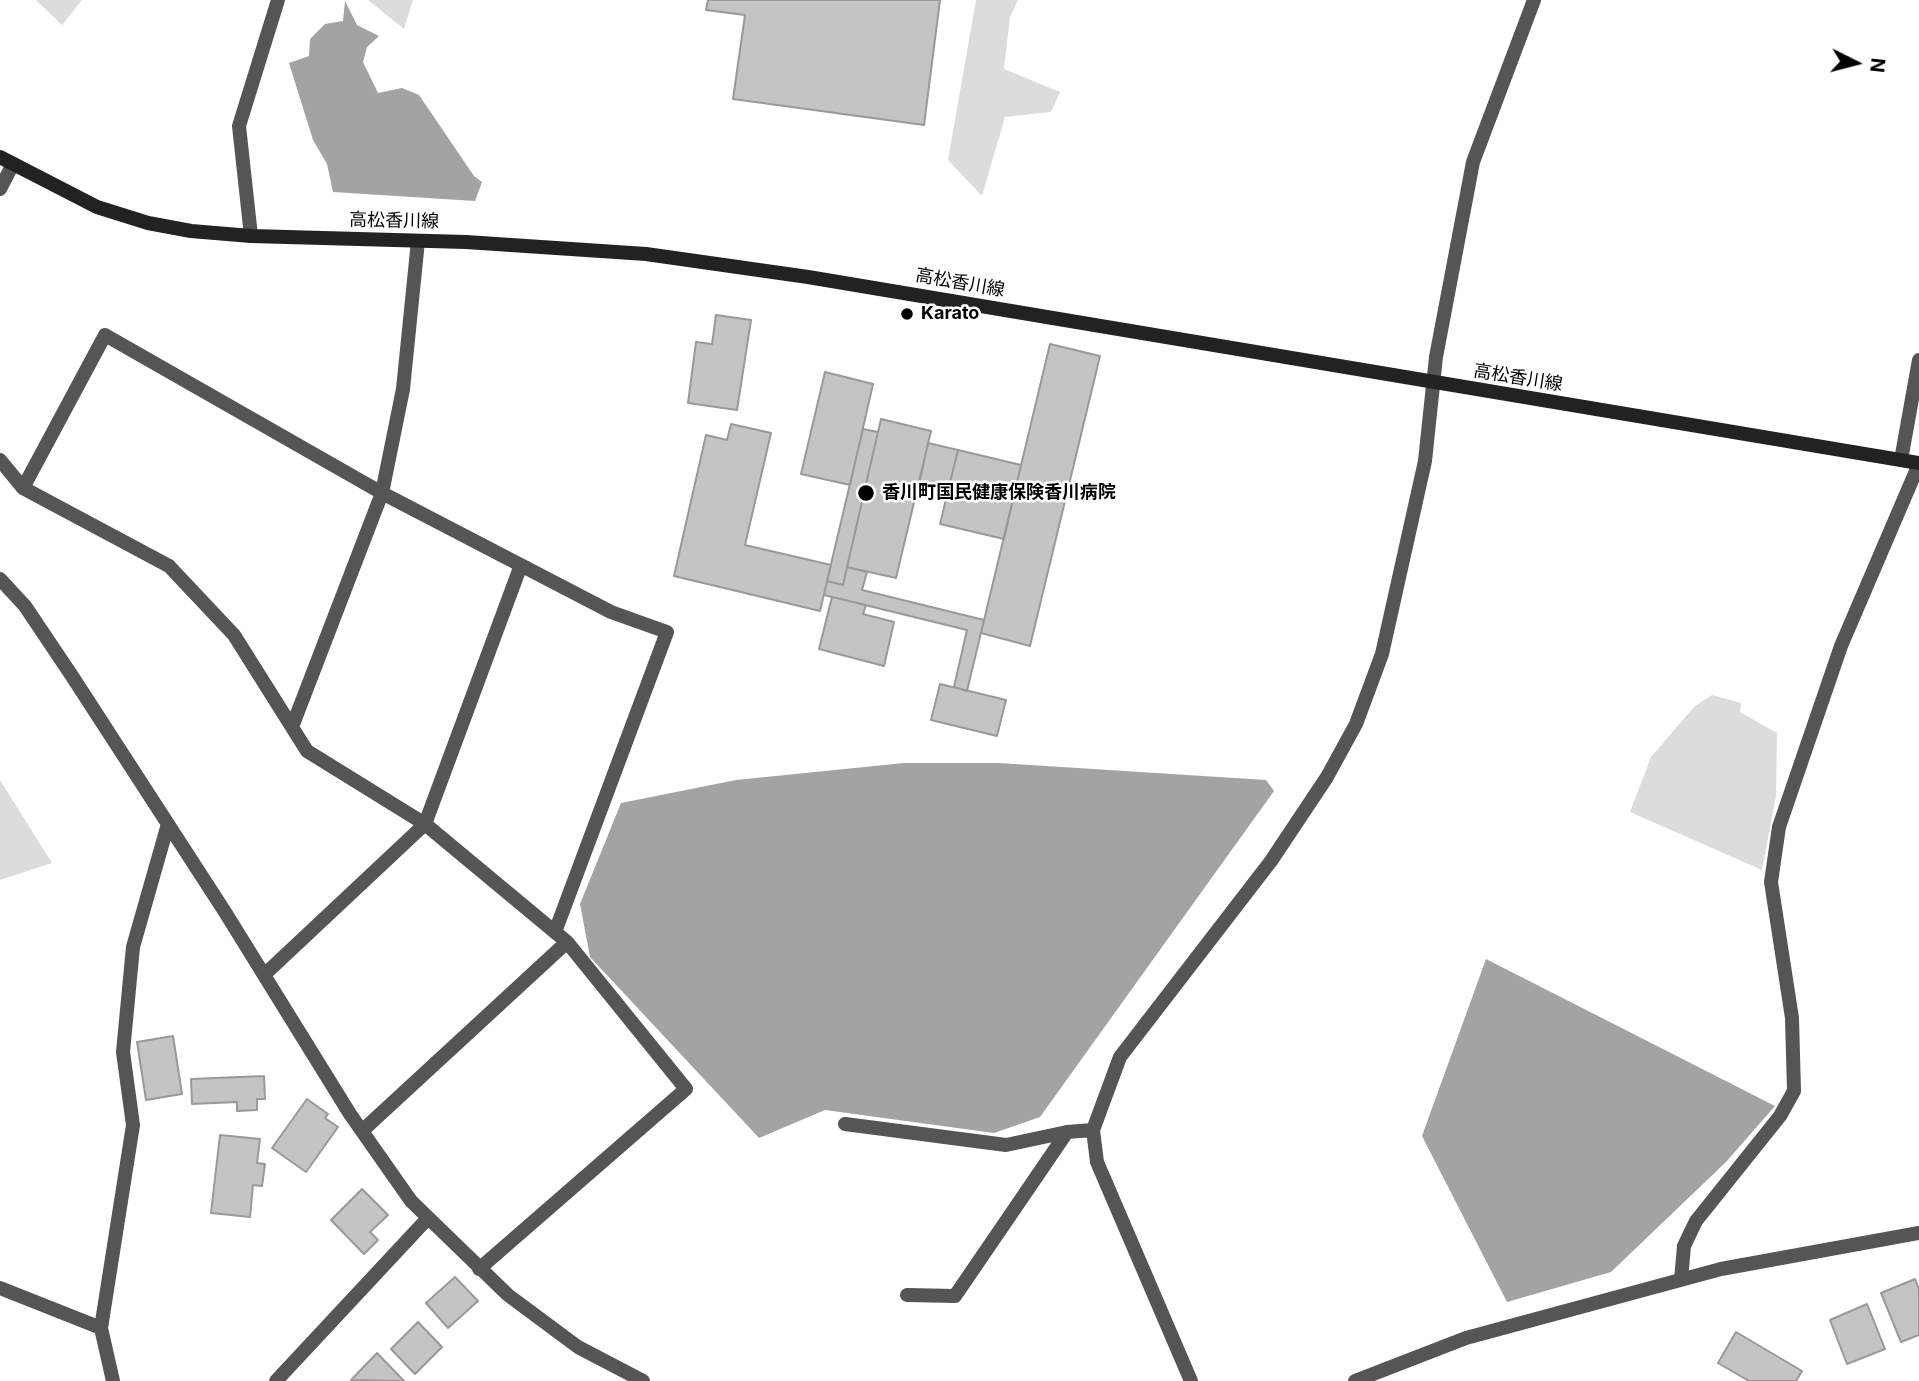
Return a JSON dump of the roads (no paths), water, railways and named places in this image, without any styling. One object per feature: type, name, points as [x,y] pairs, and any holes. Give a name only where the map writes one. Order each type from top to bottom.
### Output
[{"type":"main road","name":"高松香川線","points":[[7,161],[97,207],[148,223],[191,231],[646,254],[750,268],[1432,384],[1919,463]]},
{"type":"street","points":[[251,236],[239,126],[278,0]]},
{"type":"street","points":[[1191,1381],[1097,1162],[1093,1130],[1120,1057],[1271,861],[1327,777],[1356,724],[1382,654],[1425,461],[1432,384],[1460,218],[1473,162],[1534,0]]},
{"type":"street","points":[[0,188],[7,161]]},
{"type":"street","points":[[292,727],[382,493],[403,389],[418,241]]},
{"type":"street","points":[[23,488],[105,335],[382,493],[611,612],[667,632],[555,932]]},
{"type":"street","points":[[1901,460],[1919,360]]},
{"type":"street","points":[[0,460],[23,488],[169,566],[234,635],[307,751],[425,824],[568,942],[686,1088],[479,1269]]},
{"type":"street","points":[[1681,1280],[1684,1246],[1696,1221],[1780,1116],[1794,1091],[1792,1017],[1771,882],[1779,827],[1841,646],[1919,463]]},
{"type":"street","points":[[264,975],[425,824],[521,565]]},
{"type":"street","points":[[0,579],[25,606],[168,824],[362,1131],[411,1201],[508,1296],[578,1347],[642,1381]]},
{"type":"street","points":[[113,1381],[101,1328],[133,1125],[123,1052],[133,947],[168,824]]},
{"type":"street","points":[[362,1131],[568,942]]},
{"type":"street","points":[[845,1125],[1006,1145],[1067,1132],[1093,1130]]},
{"type":"street","points":[[907,1294],[956,1296],[1067,1132]]},
{"type":"street","points":[[276,1381],[428,1218]]},
{"type":"street","points":[[1355,1381],[1466,1338],[1721,1269],[1919,1233]]},
{"type":"street","points":[[0,1289],[101,1328]]},
{"type":"place","name":"Karato","points":[[907,314]]},
{"type":"place","name":"香川町国民健康保険香川病院","points":[[866,493]]}]
